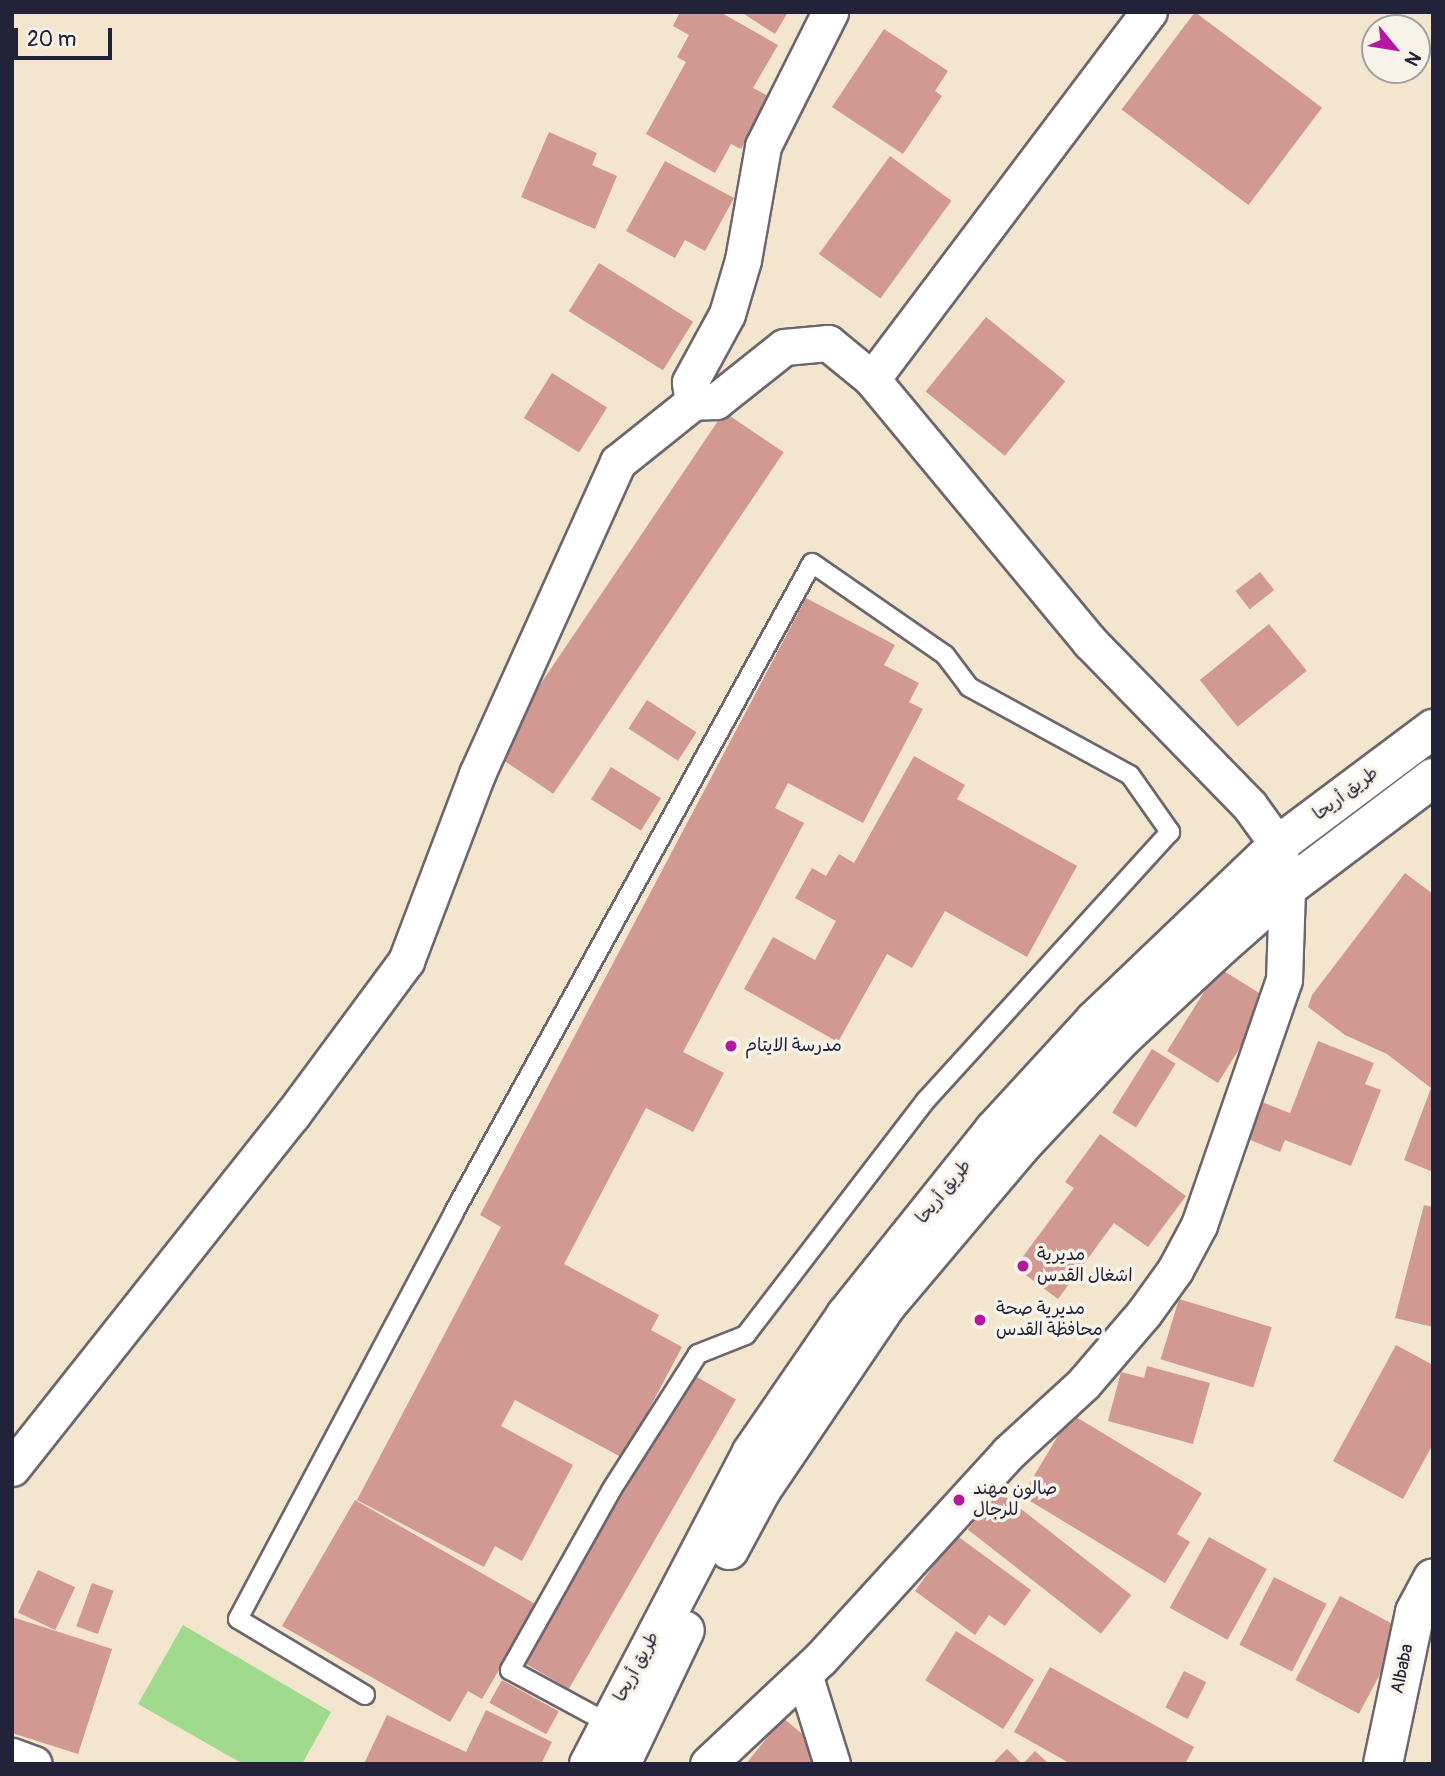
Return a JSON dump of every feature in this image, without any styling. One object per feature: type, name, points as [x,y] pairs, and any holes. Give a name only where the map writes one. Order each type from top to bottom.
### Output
[{"type":"main road","name":"طريق أريحا","points":[[589,1764],[608,1723],[752,1452],[846,1315],[994,1130],[1095,1020],[1278,845],[1433,729]]},
{"type":"main road","name":"طريق أريحا","points":[[621,1764],[669,1660],[762,1489],[885,1307],[1021,1146],[1122,1038],[1287,888],[1433,778]]},
{"type":"main road","name":"Albaba","points":[[1383,1764],[1415,1612],[1433,1578]]},
{"type":"street","points":[[694,402],[690,382],[727,314],[743,260],[764,146],[830,12]]},
{"type":"street","points":[[872,379],[1149,12]]},
{"type":"street","points":[[12,1468],[292,1115],[406,961],[477,774],[618,462],[694,402],[716,401],[784,347],[828,343],[872,379],[1090,642],[1249,805],[1278,845],[1287,888],[1284,980],[1199,1225],[1175,1270],[1084,1383],[1008,1453],[804,1674],[708,1764]]},
{"type":"street","points":[[804,1674],[832,1764]]},
{"type":"street","points":[[12,1756],[34,1764]]},
{"type":"lane","points":[[365,1695],[238,1619],[454,1212],[812,563],[945,655],[969,687],[1130,775],[1170,832],[926,1100],[746,1335],[698,1354],[612,1489],[510,1670],[608,1723]]},
{"type":"green space","points":[[183,1625],[331,1712],[302,1764],[243,1764],[138,1704]]},
{"type":"building","points":[[680,12],[720,12],[778,45],[753,88],[770,97],[741,149],[731,144],[715,173],[646,134],[686,62],[677,57],[689,35],[673,26]]},
{"type":"building","points":[[741,12],[788,12],[775,34]]},
{"type":"building","points":[[1195,12],[1322,108],[1249,205],[1122,109]]},
{"type":"building","points":[[884,29],[948,71],[935,91],[942,96],[903,154],[832,107]]},
{"type":"building","points":[[549,132],[597,153],[592,165],[617,176],[595,229],[521,197]]},
{"type":"building","points":[[890,156],[951,201],[880,299],[819,254]]},
{"type":"building","points":[[665,161],[734,198],[705,251],[685,240],[675,258],[626,231]]},
{"type":"building","points":[[599,263],[693,322],[663,370],[569,311]]},
{"type":"building","points":[[986,317],[1065,381],[1005,456],[926,392]]},
{"type":"building","points":[[552,373],[607,407],[579,452],[524,418]]},
{"type":"building","points":[[724,412],[784,452],[553,794],[494,754]]},
{"type":"building","points":[[1260,572],[1274,590],[1250,609],[1236,591]]},
{"type":"building","points":[[806,598],[895,645],[884,665],[919,683],[909,702],[923,709],[863,823],[788,783],[775,808],[804,823],[683,1052],[724,1073],[693,1132],[646,1108],[564,1264],[659,1315],[651,1330],[682,1347],[623,1458],[515,1400],[501,1426],[573,1465],[522,1561],[495,1546],[484,1567],[357,1500],[501,1227],[480,1215]]},
{"type":"building","points":[[1269,624],[1307,671],[1238,727],[1200,680]]},
{"type":"building","points":[[647,700],[696,732],[678,761],[628,729]]},
{"type":"building","points":[[914,756],[965,785],[957,799],[1077,866],[1027,957],[945,911],[912,968],[887,954],[838,1042],[744,989],[773,937],[815,960],[836,921],[795,898],[812,868],[826,876],[839,854],[854,863]]},
{"type":"building","points":[[611,767],[661,798],[641,830],[591,799]]},
{"type":"building","points":[[1405,873],[1433,894],[1433,1172],[1404,1160],[1431,1088],[1387,1054],[1345,1035],[1308,1007],[1312,995]]},
{"type":"building","points":[[1219,968],[1270,1000],[1218,1083],[1167,1051]]},
{"type":"building","points":[[1318,1041],[1374,1063],[1365,1084],[1381,1090],[1351,1166],[1285,1140],[1280,1152],[1248,1139],[1262,1102],[1290,1113]]},
{"type":"building","points":[[1152,1049],[1176,1064],[1136,1127],[1112,1113]]},
{"type":"building","points":[[1100,1134],[1186,1196],[1148,1247],[1114,1223],[1058,1299],[1015,1267],[1074,1188],[1065,1182]]},
{"type":"building","points":[[1424,1205],[1433,1207],[1433,1327],[1395,1318]]},
{"type":"building","points":[[1179,1299],[1272,1327],[1253,1388],[1161,1359]]},
{"type":"building","points":[[1396,1345],[1433,1365],[1433,1444],[1403,1499],[1333,1461]]},
{"type":"building","points":[[1147,1366],[1210,1383],[1193,1444],[1108,1421],[1121,1372],[1144,1378]]},
{"type":"building","points":[[690,1373],[736,1400],[569,1689],[523,1662]]},
{"type":"building","points":[[1071,1414],[1202,1493],[1177,1534],[1190,1542],[1165,1583],[1022,1496]]},
{"type":"building","points":[[998,1491],[1131,1595],[1101,1634],[968,1530]]},
{"type":"building","points":[[355,1500],[537,1605],[482,1699],[468,1691],[450,1722],[282,1626]]},
{"type":"building","points":[[956,1535],[1031,1590],[1005,1626],[989,1615],[975,1635],[915,1591]]},
{"type":"building","points":[[1209,1537],[1267,1569],[1227,1640],[1170,1608]]},
{"type":"building","points":[[38,1570],[75,1587],[55,1630],[18,1613]]},
{"type":"building","points":[[1274,1577],[1327,1604],[1292,1672],[1239,1645]]},
{"type":"building","points":[[92,1583],[114,1591],[98,1634],[76,1626]]},
{"type":"building","points":[[1340,1596],[1404,1630],[1359,1714],[1295,1680]]},
{"type":"building","points":[[12,1617],[112,1649],[78,1754],[12,1733]]},
{"type":"building","points":[[956,1631],[1034,1680],[1003,1729],[925,1680]]},
{"type":"building","points":[[1050,1667],[1194,1747],[1185,1764],[1071,1764],[1014,1732]]},
{"type":"building","points":[[1184,1671],[1206,1682],[1188,1719],[1165,1708]]},
{"type":"building","points":[[502,1680],[559,1712],[546,1734],[489,1703]]},
{"type":"building","points":[[486,1710],[552,1742],[541,1764],[364,1764],[387,1715],[466,1752]]},
{"type":"building","points":[[783,1718],[828,1755],[821,1764],[746,1764]]},
{"type":"building","points":[[1007,1749],[1022,1764],[992,1764]]},
{"type":"building","points":[[1035,1751],[1049,1764],[1023,1764]]},
{"type":"place","name":"مدرسة الايتام","points":[[731,1046]]},
{"type":"place","name":"مديرية اشغال القدس","points":[[1023,1266]]},
{"type":"place","name":"مديرية صحة محافظة القدس","points":[[980,1320]]},
{"type":"place","name":"صالون مهند للرجال","points":[[959,1500]]}]
